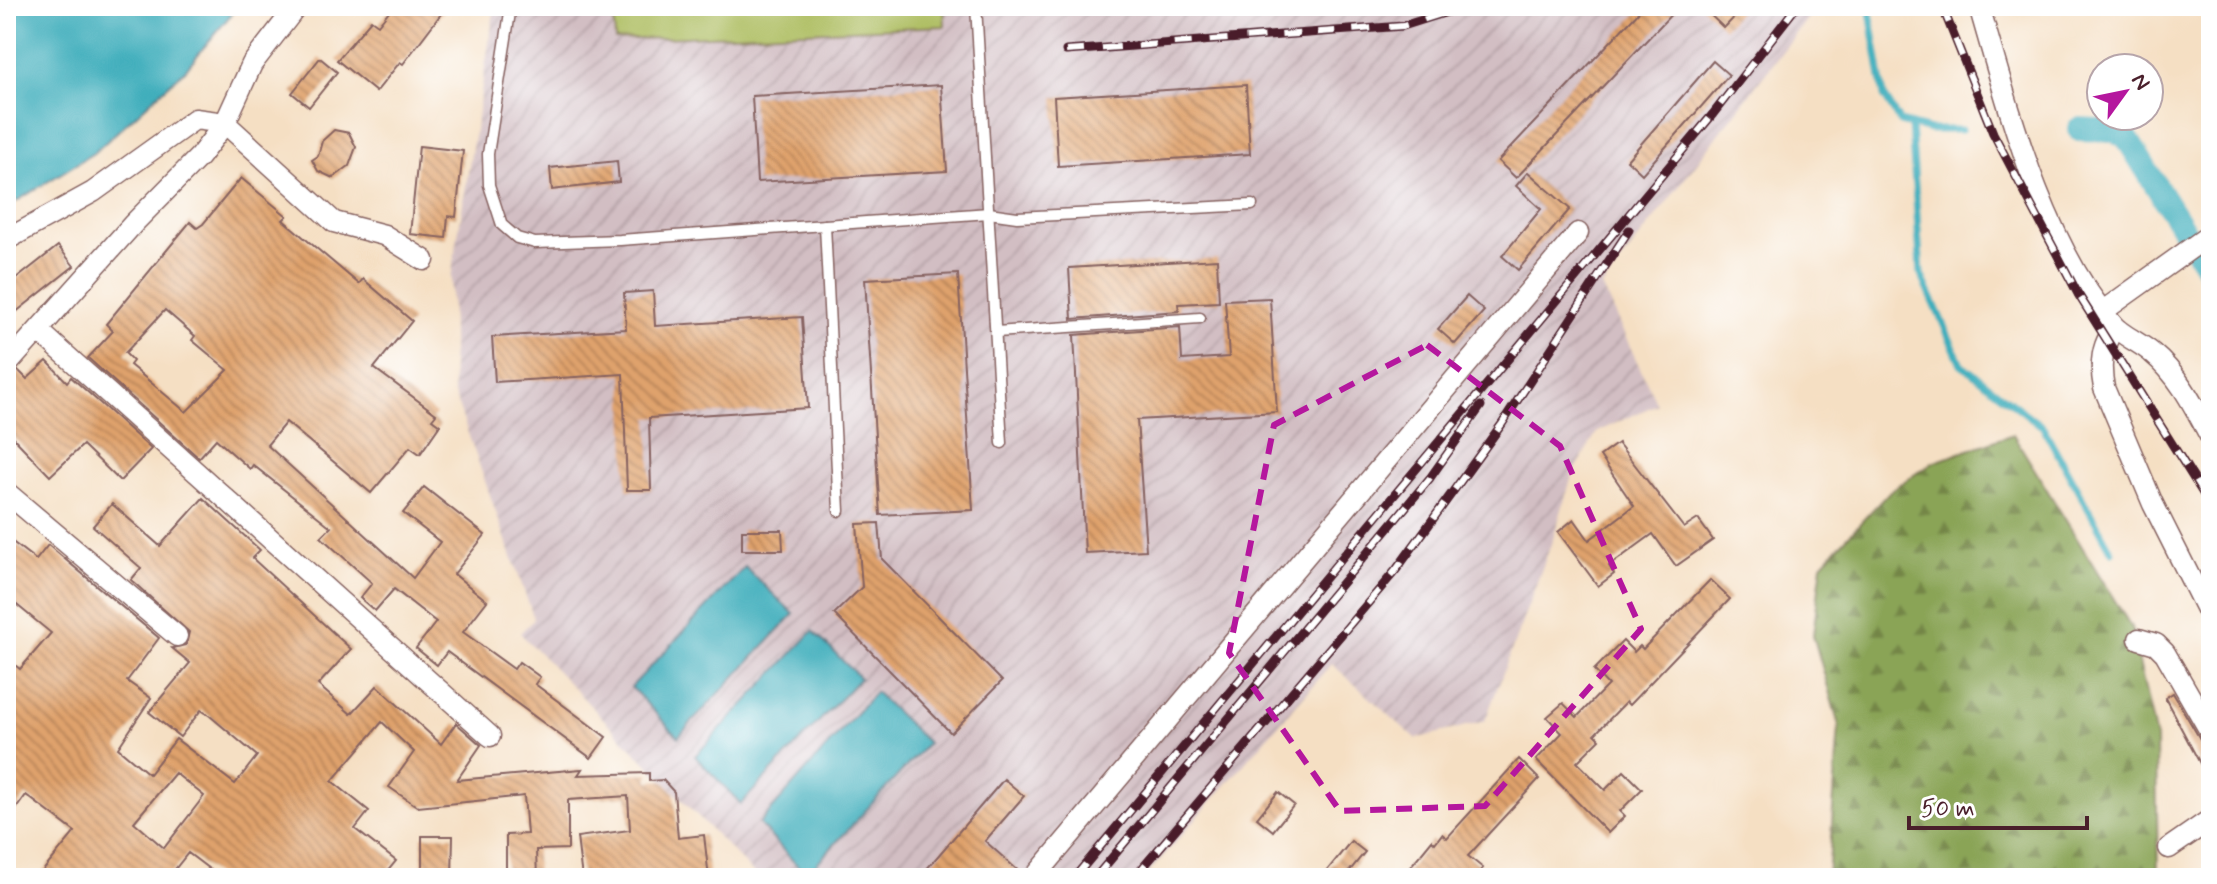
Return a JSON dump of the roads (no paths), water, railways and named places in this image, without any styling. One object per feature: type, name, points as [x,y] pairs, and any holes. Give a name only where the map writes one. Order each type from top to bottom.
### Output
[{"type":"street","points":[[6,366],[134,223],[199,157],[225,123],[252,64],[297,6]]},
{"type":"street","points":[[1979,6],[2040,194],[2071,263],[2115,329],[2137,341],[2171,371],[2211,438]]},
{"type":"street","points":[[6,240],[93,192],[195,119],[225,123],[334,222],[384,235],[424,260]]},
{"type":"street","points":[[1034,878],[1578,233]]},
{"type":"street","points":[[2103,311],[2198,241]]},
{"type":"street","points":[[2115,329],[2106,338],[2101,369],[2104,388],[2153,504],[2211,619]]},
{"type":"street","points":[[39,331],[490,736]]},
{"type":"street","points":[[6,492],[177,636]]},
{"type":"street","points":[[2139,639],[2156,644],[2165,653],[2211,733]]},
{"type":"street","points":[[2169,848],[2211,819]]},
{"type":"lane","points":[[511,6],[488,154],[489,185],[502,225],[517,238],[535,243],[620,240],[989,213],[1017,217],[1252,205]]},
{"type":"lane","points":[[976,6],[1002,443]]},
{"type":"lane","points":[[825,225],[839,511]]},
{"type":"lane","points":[[996,332],[1200,318]]},
{"type":"water","points":[[24,6],[238,6],[186,69],[95,152],[6,208],[6,19]]},
{"type":"water","points":[[745,567],[794,614],[678,737],[631,687]]},
{"type":"water","points":[[813,631],[860,678],[741,804],[695,756]]},
{"type":"water","points":[[875,692],[928,743],[806,875],[759,824]]},
{"type":"waterway","points":[[1869,6],[1884,96],[1900,122],[1930,130],[1961,130]]},
{"type":"waterway","points":[[1911,125],[1921,274],[1961,364],[2043,427],[2112,552]]},
{"type":"waterway","points":[[2079,129],[2115,131],[2126,137],[2211,274]]},
{"type":"railway","points":[[1066,51],[1403,26],[1466,6]]},
{"type":"railway","points":[[1074,878],[1713,114],[1797,6]]},
{"type":"railway","points":[[1942,6],[1993,133],[2078,294],[2211,506]]},
{"type":"railway","points":[[1134,878],[1396,570],[1502,424],[1629,230]]},
{"type":"railway","points":[[1095,878],[1430,478],[1481,406]]}]
